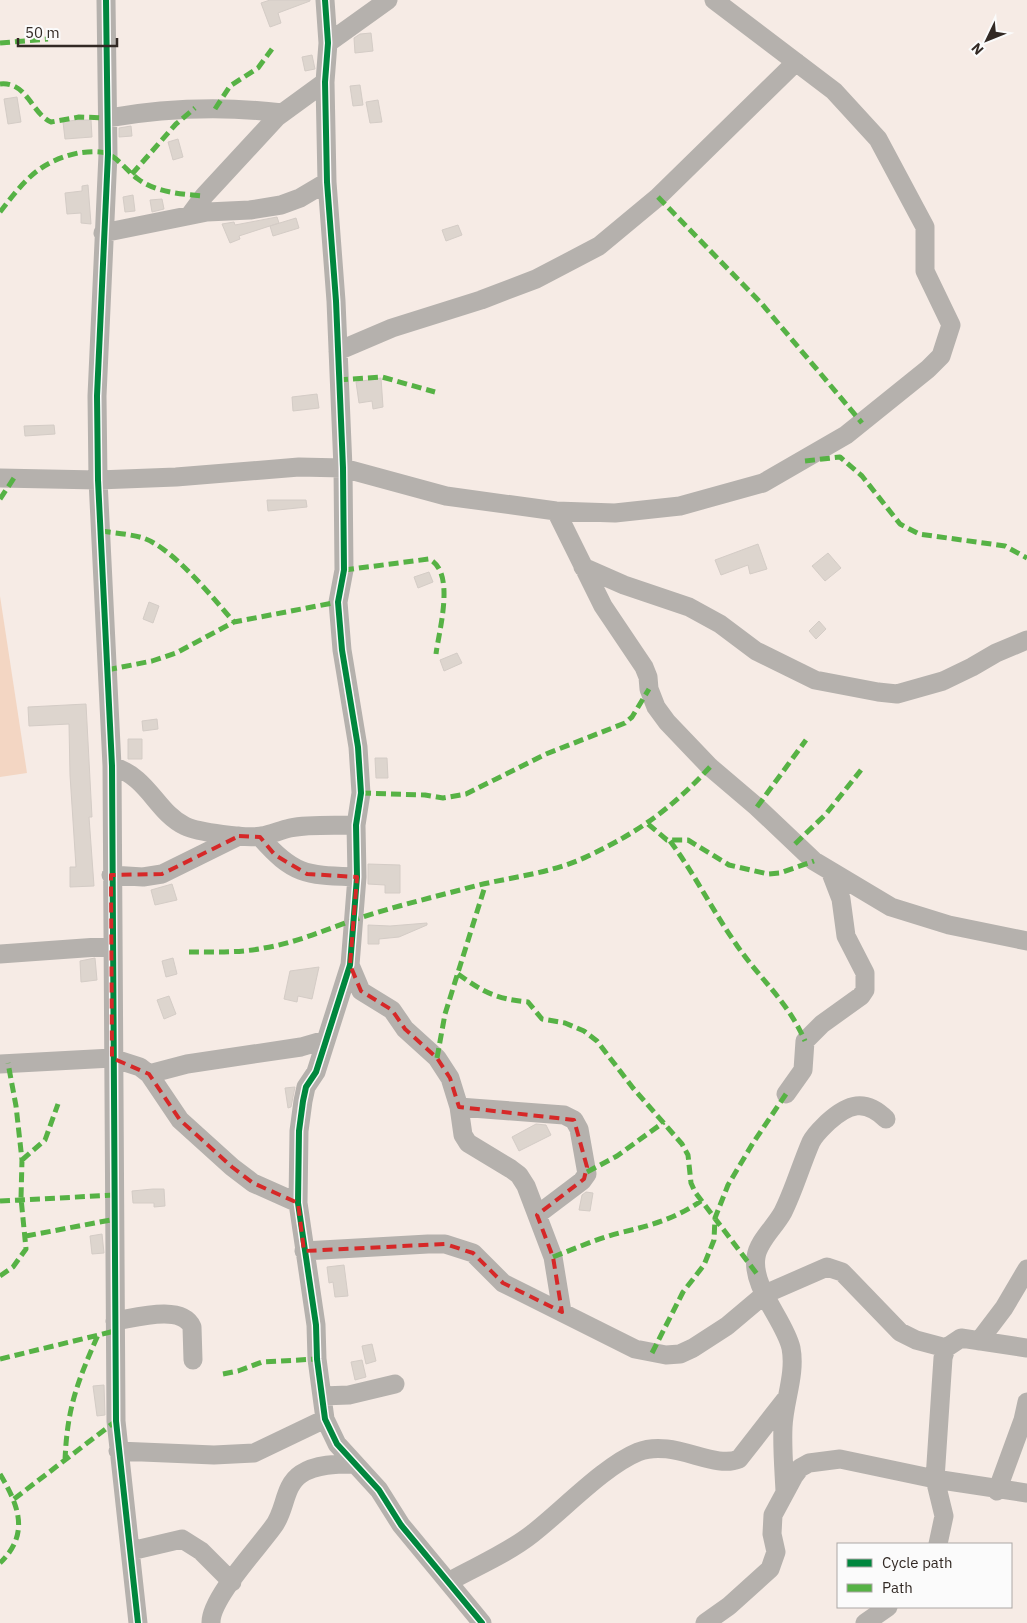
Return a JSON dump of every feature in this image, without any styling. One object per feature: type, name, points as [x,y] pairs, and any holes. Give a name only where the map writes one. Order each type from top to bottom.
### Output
[{"type":"street","points":[[106,0],[108,118],[97,396],[98,480],[112,766],[112,1058],[116,1194],[115,1321],[118,1451],[138,1623]]},
{"type":"street","points":[[325,0],[328,43],[325,82],[327,182],[338,350],[343,468],[344,570],[338,602],[342,650],[360,767],[361,793],[356,825],[357,876],[350,965],[316,1072],[306,1087],[300,1131],[298,1203],[316,1325],[325,1418],[337,1444],[379,1490],[401,1525],[450,1581],[482,1623]]},
{"type":"street","points":[[328,43],[388,0]]},
{"type":"street","points":[[0,478],[98,480],[176,477],[299,467],[343,468],[446,496],[556,511],[615,514],[680,506],[763,483],[846,436],[904,390],[940,356],[951,325],[925,271],[925,227],[878,139],[834,91],[714,0]]},
{"type":"street","points":[[338,350],[392,328],[528,282],[556,270],[600,246],[658,197],[796,62]]},
{"type":"street","points":[[190,215],[204,196],[282,113],[325,82]]},
{"type":"street","points":[[108,118],[195,108],[282,113]]},
{"type":"street","points":[[103,233],[190,215],[281,205],[300,198],[327,182]]},
{"type":"street","points":[[556,511],[603,606],[644,666],[656,707],[667,722],[710,767],[757,807],[814,861],[831,873],[892,907],[949,925],[1027,941]]},
{"type":"street","points":[[583,567],[624,585],[689,607],[720,624],[756,651],[815,680],[878,692],[898,694],[943,681],[1027,640]]},
{"type":"street","points":[[112,766],[132,775],[172,816],[185,826],[239,836],[260,837],[291,828],[356,825]]},
{"type":"street","points":[[111,874],[143,877],[162,874],[239,836]]},
{"type":"street","points":[[260,837],[276,855],[292,868],[307,874],[357,876]]},
{"type":"street","points":[[786,1094],[803,1070],[805,1041],[822,1024],[861,996],[865,990],[865,973],[846,936],[841,899],[831,873]]},
{"type":"street","points":[[0,954],[112,946]]},
{"type":"street","points":[[350,965],[361,991],[392,1010],[405,1029],[436,1058],[450,1078],[459,1107],[463,1135],[468,1143],[519,1175],[526,1186],[552,1256],[562,1312]]},
{"type":"street","points":[[149,1074],[187,1064],[301,1047],[325,1040]]},
{"type":"street","points":[[0,1064],[112,1058],[140,1067],[149,1074],[180,1120],[232,1167],[253,1183],[298,1203]]},
{"type":"street","points":[[785,1492],[783,1428],[791,1377],[791,1348],[757,1274],[756,1257],[762,1244],[782,1214],[796,1184],[811,1141],[824,1126],[848,1106],[861,1105],[879,1112],[886,1119]]},
{"type":"street","points":[[459,1107],[564,1116],[574,1120],[579,1129],[587,1174],[582,1181],[537,1215]]},
{"type":"street","points":[[304,1251],[445,1244],[473,1253],[504,1283],[635,1349],[666,1355],[680,1354],[713,1335],[765,1294],[827,1267],[831,1267],[842,1272],[900,1332],[916,1340],[946,1348]]},
{"type":"street","points":[[979,1341],[1004,1308],[1027,1269]]},
{"type":"street","points":[[115,1321],[169,1314],[183,1317],[192,1328],[193,1360]]},
{"type":"street","points":[[938,1543],[944,1516],[934,1480],[942,1358],[946,1348],[961,1338],[1027,1348]]},
{"type":"street","points":[[322,1396],[349,1395],[395,1384]]},
{"type":"street","points":[[450,1581],[532,1534],[587,1488],[637,1452],[661,1448],[725,1462],[739,1459],[786,1400]]},
{"type":"street","points":[[997,1491],[1023,1420],[1027,1402]]},
{"type":"street","points":[[118,1451],[214,1455],[254,1453],[325,1418]]},
{"type":"street","points":[[705,1623],[736,1600],[770,1569],[776,1552],[772,1534],[774,1515],[785,1492],[800,1468],[821,1460],[840,1459],[934,1480],[1027,1494]]},
{"type":"street","points":[[211,1623],[215,1608],[232,1582],[278,1521],[287,1491],[296,1478],[302,1473],[325,1466],[354,1464]]},
{"type":"street","points":[[131,1551],[182,1539],[201,1551],[232,1582]]},
{"type":"street","points":[[864,1623],[886,1608]]},
{"type":"highlighted area","points":[[239,836],[260,837],[275,855],[307,874],[357,877],[350,965],[361,991],[392,1010],[405,1029],[437,1058],[450,1078],[459,1107],[574,1120],[587,1167],[584,1179],[537,1215],[553,1257],[562,1312],[503,1283],[473,1253],[445,1244],[304,1251],[298,1203],[253,1183],[232,1167],[180,1120],[149,1074],[112,1058],[111,875],[162,874]]},
{"type":"shaded area","points":[[0,596],[27,773],[0,777]]},
{"type":"building","points":[[270,0],[310,1],[278,13],[281,23],[270,27],[261,3]]},
{"type":"building","points":[[371,33],[373,51],[355,53],[354,38],[360,34]]},
{"type":"building","points":[[312,55],[315,69],[305,71],[302,57]]},
{"type":"building","points":[[360,85],[363,105],[353,106],[350,86]]},
{"type":"building","points":[[17,97],[21,122],[8,124],[4,99]]},
{"type":"building","points":[[378,100],[382,122],[370,123],[366,102]]},
{"type":"building","points":[[91,120],[92,137],[65,139],[63,122]]},
{"type":"building","points":[[131,126],[132,136],[119,137],[119,128]]},
{"type":"building","points":[[178,139],[183,157],[173,160],[168,142]]},
{"type":"building","points":[[88,185],[91,224],[81,223],[81,213],[67,214],[65,193],[82,191],[82,186]]},
{"type":"building","points":[[133,195],[135,211],[125,212],[123,197]]},
{"type":"building","points":[[162,199],[164,209],[152,212],[150,200]]},
{"type":"building","points":[[277,217],[279,223],[239,236],[240,239],[230,243],[222,224],[234,222],[235,225]]},
{"type":"building","points":[[296,218],[299,228],[273,236],[270,226]]},
{"type":"building","points":[[458,225],[462,235],[446,241],[442,230]]},
{"type":"building","points":[[381,378],[383,407],[373,409],[372,401],[359,403],[356,382]]},
{"type":"building","points":[[317,394],[319,408],[293,411],[292,397]]},
{"type":"building","points":[[54,425],[55,434],[25,436],[24,426]]},
{"type":"building","points":[[267,500],[306,500],[307,507],[268,511]]},
{"type":"building","points":[[758,544],[767,569],[750,574],[748,565],[721,575],[715,560]]},
{"type":"building","points":[[828,553],[841,568],[825,581],[812,566]]},
{"type":"building","points":[[429,572],[433,582],[418,588],[414,577]]},
{"type":"building","points":[[149,602],[159,606],[153,623],[143,619]]},
{"type":"building","points":[[819,621],[826,629],[816,639],[809,631]]},
{"type":"building","points":[[457,653],[462,663],[444,671],[440,660]]},
{"type":"building","points":[[86,704],[92,817],[89,817],[94,886],[70,887],[70,867],[76,867],[69,724],[29,726],[28,707]]},
{"type":"building","points":[[157,719],[158,729],[143,731],[142,721]]},
{"type":"building","points":[[128,739],[142,739],[142,759],[128,759]]},
{"type":"building","points":[[375,758],[387,758],[388,778],[376,778]]},
{"type":"building","points":[[368,864],[400,865],[400,893],[385,893],[385,885],[368,884]]},
{"type":"building","points":[[172,884],[177,900],[155,905],[151,890]]},
{"type":"building","points":[[427,923],[427,925],[399,937],[379,939],[379,944],[368,944],[368,925],[390,926]]},
{"type":"building","points":[[95,958],[97,980],[81,982],[80,961]]},
{"type":"building","points":[[173,958],[177,974],[166,977],[162,961]]},
{"type":"building","points":[[319,967],[312,999],[298,996],[297,1002],[284,999],[290,971]]},
{"type":"building","points":[[169,996],[176,1014],[164,1019],[157,1000]]},
{"type":"building","points":[[295,1087],[291,1107],[288,1108],[285,1088]]},
{"type":"building","points":[[536,1124],[546,1125],[551,1135],[519,1151],[512,1137]]},
{"type":"building","points":[[164,1189],[165,1206],[154,1207],[154,1203],[133,1203],[132,1191]]},
{"type":"building","points":[[586,1192],[593,1193],[590,1211],[579,1210],[582,1195]]},
{"type":"building","points":[[102,1234],[104,1253],[92,1254],[90,1236]]},
{"type":"building","points":[[344,1265],[348,1296],[335,1297],[333,1282],[329,1283],[327,1267]]},
{"type":"building","points":[[372,1344],[376,1361],[366,1364],[362,1346]]},
{"type":"building","points":[[362,1360],[366,1377],[355,1380],[351,1362]]},
{"type":"building","points":[[104,1385],[105,1415],[97,1416],[93,1386]]},
{"type":"marked path","points":[[0,43],[48,39]]},
{"type":"marked path","points":[[215,109],[230,86],[258,68],[272,49]]},
{"type":"marked path","points":[[0,84],[9,84],[17,87],[38,112],[51,122],[79,117],[108,118]]},
{"type":"marked path","points":[[132,174],[176,124],[195,108]]},
{"type":"marked path","points":[[0,212],[25,182],[42,167],[64,157],[89,152],[101,152],[112,156],[145,184],[170,192],[204,196]]},
{"type":"marked path","points":[[658,197],[762,304],[862,423]]},
{"type":"marked path","points":[[338,380],[382,377],[435,392]]},
{"type":"marked path","points":[[805,461],[840,457],[862,476],[900,524],[919,534],[1005,546],[1027,558]]},
{"type":"marked path","points":[[0,499],[14,478]]},
{"type":"marked path","points":[[101,531],[143,538],[155,543],[192,575],[234,622]]},
{"type":"marked path","points":[[344,570],[429,559],[437,566],[442,576],[444,602],[436,654]]},
{"type":"marked path","points":[[107,670],[152,661],[176,653],[234,622],[338,602]]},
{"type":"marked path","points":[[361,793],[425,795],[443,798],[466,794],[546,754],[625,723],[632,717],[649,689]]},
{"type":"marked path","points":[[757,807],[806,740]]},
{"type":"marked path","points":[[189,952],[255,950],[275,946],[393,908],[479,885],[542,872],[573,862],[623,838],[654,818],[682,795],[710,767]]},
{"type":"marked path","points":[[795,844],[826,814],[861,770]]},
{"type":"marked path","points":[[648,824],[667,840],[688,840],[729,865],[768,874],[780,873],[814,861]]},
{"type":"marked path","points":[[670,841],[743,954],[781,1000],[805,1041]]},
{"type":"marked path","points":[[437,1058],[445,1014],[486,883]]},
{"type":"marked path","points":[[458,974],[490,994],[528,1002],[542,1019],[565,1023],[584,1031],[597,1041],[633,1088],[682,1144],[688,1155],[691,1183],[695,1192],[757,1274]]},
{"type":"marked path","points":[[0,1276],[13,1267],[26,1249],[21,1198],[22,1160],[16,1106],[8,1063]]},
{"type":"marked path","points":[[652,1353],[683,1292],[704,1265],[714,1240],[715,1218],[728,1185],[786,1094]]},
{"type":"marked path","points":[[22,1160],[45,1140],[58,1104]]},
{"type":"marked path","points":[[587,1172],[617,1156],[664,1122]]},
{"type":"marked path","points":[[0,1201],[116,1195]]},
{"type":"marked path","points":[[553,1257],[602,1238],[662,1221],[681,1213],[701,1201]]},
{"type":"marked path","points":[[26,1236],[116,1219]]},
{"type":"marked path","points":[[0,1359],[115,1331]]},
{"type":"marked path","points":[[65,1461],[68,1426],[74,1396],[98,1335]]},
{"type":"marked path","points":[[223,1374],[238,1371],[262,1362],[317,1359]]},
{"type":"marked path","points":[[14,1499],[116,1421]]},
{"type":"marked path","points":[[0,1474],[12,1497],[18,1520],[18,1531],[15,1541],[0,1563]]},
{"type":"cycle path","points":[[106,0],[108,154],[97,396],[98,480],[112,766],[116,1421],[138,1623]]},
{"type":"cycle path","points":[[325,0],[328,43],[325,82],[327,182],[336,301],[343,468],[344,570],[338,602],[342,650],[358,747],[361,793],[356,825],[357,877],[350,965],[316,1072],[306,1087],[299,1131],[298,1203],[316,1325],[317,1359],[325,1419],[337,1444],[379,1490],[401,1525],[482,1623]]}]
